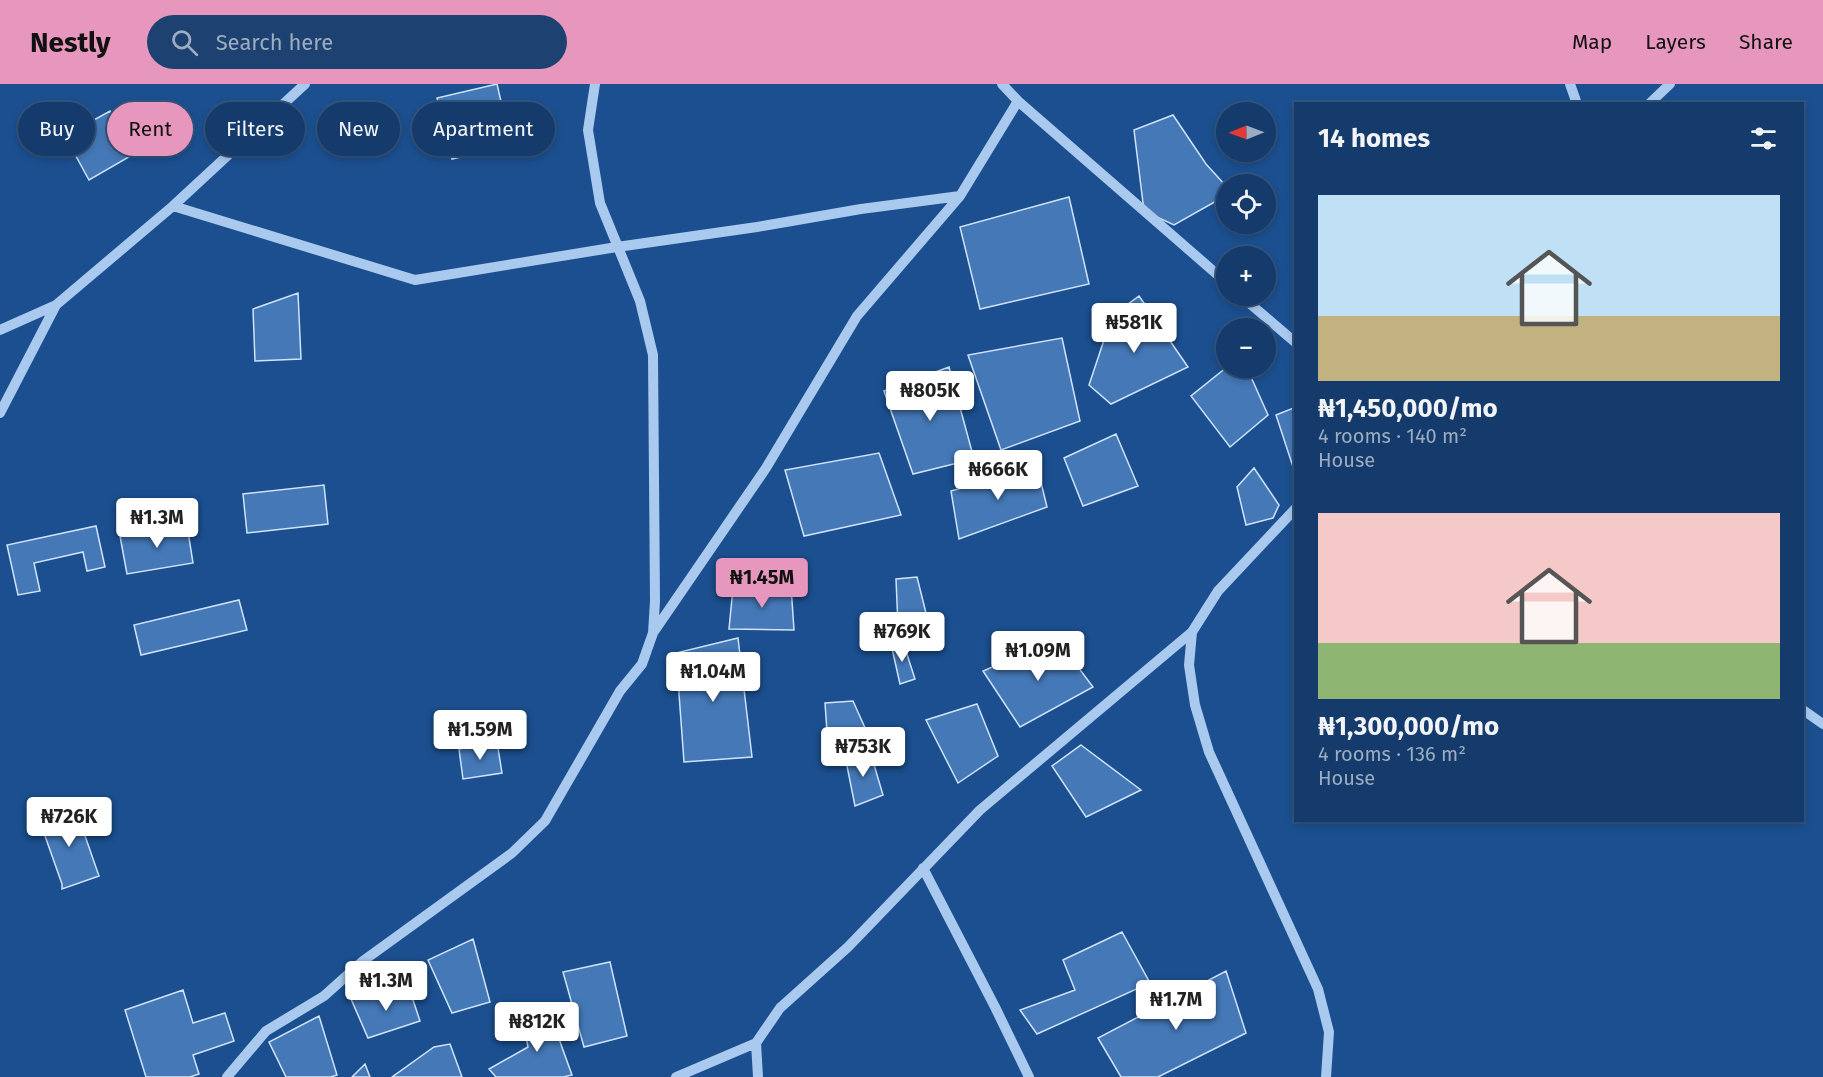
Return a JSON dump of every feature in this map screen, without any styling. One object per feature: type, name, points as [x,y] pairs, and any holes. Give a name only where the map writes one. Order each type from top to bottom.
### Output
[{"type":"street","points":[[0,330],[56,305],[173,206],[305,84]]},
{"type":"street","points":[[595,84],[588,130],[600,202],[640,301],[653,355],[655,601],[653,633]]},
{"type":"street","points":[[1002,84],[1018,101],[1216,273]]},
{"type":"street","points":[[1570,84],[1576,102]]},
{"type":"street","points":[[1651,102],[1670,84]]},
{"type":"street","points":[[227,1077],[266,1030],[324,996],[363,961],[512,853],[545,821],[620,691],[642,664],[653,633],[766,468],[857,316],[960,196],[1018,101]]},
{"type":"street","points":[[173,206],[415,280],[757,228],[861,209],[960,196]]},
{"type":"street","points":[[0,413],[56,305]]},
{"type":"street","points":[[1252,306],[1294,342]]},
{"type":"street","points":[[676,1077],[756,1043],[780,1008],[848,948],[980,810],[1192,632],[1218,591],[1294,510]]},
{"type":"street","points":[[1192,632],[1189,665],[1195,705],[1206,743],[1318,989],[1329,1032],[1326,1077]]},
{"type":"street","points":[[1804,712],[1823,724]]},
{"type":"street","points":[[923,868],[1029,1077]]},
{"type":"street","points":[[756,1043],[758,1077]]},
{"type":"building","points":[[497,84],[501,102],[438,102],[437,98]]},
{"type":"building","points":[[107,113],[107,156],[131,156],[89,180],[76,156],[95,156],[95,119]]},
{"type":"building","points":[[1173,115],[1216,175],[1216,201],[1174,225],[1144,211],[1134,130]]},
{"type":"building","points":[[1069,197],[1089,284],[980,309],[960,227]]},
{"type":"building","points":[[298,293],[301,359],[255,361],[253,309]]},
{"type":"building","points":[[1139,296],[1188,367],[1111,404],[1089,385],[1112,316]]},
{"type":"building","points":[[1062,338],[1080,421],[1001,450],[968,355]]},
{"type":"building","points":[[949,367],[974,459],[913,474],[884,391]]},
{"type":"building","points":[[1216,376],[1216,378],[1251,378],[1268,415],[1230,447],[1191,396]]},
{"type":"building","points":[[1294,408],[1294,470],[1276,415]]},
{"type":"building","points":[[1116,434],[1138,486],[1083,506],[1064,458]]},
{"type":"building","points":[[879,453],[901,515],[804,536],[785,470]]},
{"type":"building","points":[[1037,466],[1047,507],[959,539],[951,491]]},
{"type":"building","points":[[1254,468],[1279,505],[1273,518],[1246,525],[1237,487]]},
{"type":"building","points":[[324,485],[328,524],[247,533],[243,494]]},
{"type":"building","points":[[187,525],[193,563],[127,574],[120,536]]},
{"type":"building","points":[[96,526],[105,567],[87,571],[83,552],[34,563],[40,591],[18,595],[7,545]]},
{"type":"building","points":[[917,577],[927,617],[898,626],[896,579]]},
{"type":"building","points":[[791,586],[794,630],[729,629],[733,588]]},
{"type":"building","points":[[239,600],[247,630],[141,655],[134,625]]},
{"type":"building","points":[[738,638],[752,757],[684,762],[676,653]]},
{"type":"building","points":[[1057,639],[1093,687],[1020,727],[983,671]]},
{"type":"building","points":[[903,642],[915,679],[900,684],[891,644]]},
{"type":"building","points":[[853,701],[866,730],[828,746],[825,703]]},
{"type":"building","points":[[977,704],[998,756],[958,783],[926,720]]},
{"type":"building","points":[[497,742],[502,773],[463,779],[459,749]]},
{"type":"building","points":[[1081,745],[1141,790],[1086,817],[1052,766]]},
{"type":"building","points":[[870,751],[883,795],[855,806],[845,756]]},
{"type":"building","points":[[75,807],[99,876],[62,889],[39,819]]},
{"type":"building","points":[[1122,932],[1150,983],[1037,1034],[1020,1010],[1075,990],[1063,960]]},
{"type":"building","points":[[473,939],[490,1002],[452,1013],[428,960]]},
{"type":"building","points":[[610,962],[627,1036],[584,1047],[563,972]]},
{"type":"building","points":[[1226,971],[1246,1033],[1158,1077],[1121,1077],[1098,1038]]},
{"type":"building","points":[[183,990],[193,1023],[225,1013],[234,1041],[193,1055],[199,1074],[190,1077],[146,1077],[125,1010]]},
{"type":"building","points":[[410,991],[420,1021],[368,1038],[351,999]]},
{"type":"building","points":[[550,1014],[572,1075],[496,1077],[489,1069],[528,1047],[523,1020]]},
{"type":"building","points":[[319,1016],[337,1075],[286,1077],[269,1042]]},
{"type":"building","points":[[450,1044],[462,1077],[392,1077],[434,1047]]},
{"type":"building","points":[[365,1064],[370,1077],[352,1077]]}]
